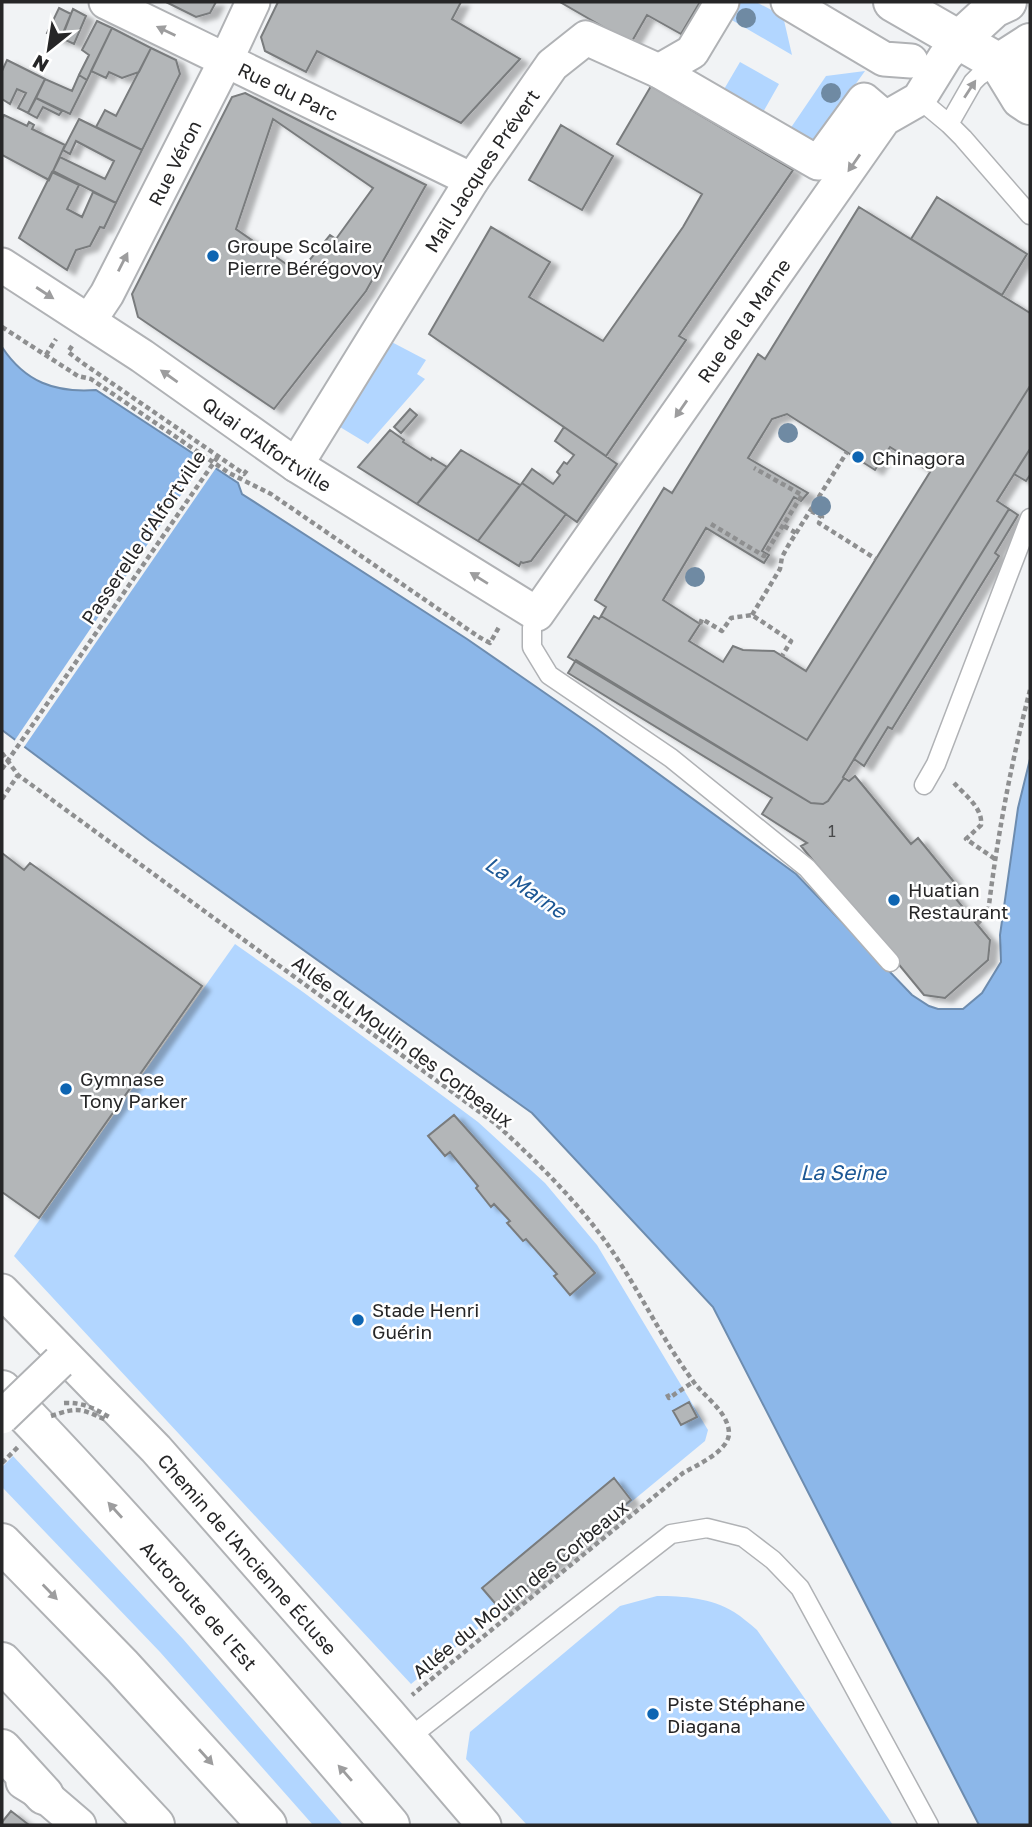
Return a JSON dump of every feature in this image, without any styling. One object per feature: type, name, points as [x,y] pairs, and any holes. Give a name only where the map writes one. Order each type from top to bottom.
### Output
[{"type":"main road","points":[[893,2],[959,40],[1020,58],[1021,99],[1030,104]]},
{"type":"main road","points":[[959,40],[994,8],[1007,2]]},
{"type":"main road","name":"Autoroute de l’Est","points":[[2,1390],[159,1559],[390,1825]]},
{"type":"main road","points":[[2,1543],[122,1666],[267,1825]]},
{"type":"main road","points":[[2,1662],[155,1825]]},
{"type":"main road","points":[[2,1697],[43,1732],[107,1798],[129,1825]]},
{"type":"main road","points":[[2,1749],[44,1795]]},
{"type":"street","name":"Rue du Parc","points":[[106,2],[472,180]]},
{"type":"street","name":"Rue Véron","points":[[89,321],[107,294],[253,2]]},
{"type":"street","points":[[722,2],[692,52],[660,71],[818,163],[870,105],[896,55],[788,2]]},
{"type":"street","name":"Mail Jacques Prévert","points":[[296,465],[472,180],[552,65],[586,38],[660,71]]},
{"type":"street","name":"Rue de la Marne","points":[[537,614],[884,119],[919,99],[959,40]]},
{"type":"street","name":"Quai d'Alfortville","points":[[2,265],[89,321],[296,465],[537,614]]},
{"type":"street","name":"Chemin de l'Ancienne Écluse","points":[[2,1291],[63,1359],[156,1449],[484,1825]]},
{"type":"street","points":[[2,1417],[63,1359]]},
{"type":"street","points":[[2,1769],[44,1795],[79,1825]]},
{"type":"lane","points":[[949,124],[979,76],[1020,58]]},
{"type":"lane","points":[[919,99],[949,124],[1030,215]]},
{"type":"lane","points":[[924,785],[936,764],[1030,518]]},
{"type":"lane","points":[[537,614],[532,628],[532,647],[549,675],[671,758],[807,868],[890,962]]},
{"type":"lane","points":[[399,1726],[671,1534],[707,1528],[743,1537],[772,1560],[800,1588],[929,1825]]},
{"type":"path","points":[[2,327],[78,376],[91,379],[229,473],[271,494],[478,637]]},
{"type":"path","points":[[46,355],[57,338]]},
{"type":"path","name":"Passerelle d'Alfortville","points":[[2,769],[219,455],[84,364]]},
{"type":"path","points":[[752,615],[780,569],[782,556],[848,452]]},
{"type":"path","points":[[711,524],[764,556],[802,495],[754,468]]},
{"type":"path","points":[[810,511],[822,517],[819,523],[876,559]]},
{"type":"path","points":[[783,526],[796,533]]},
{"type":"path","points":[[700,624],[702,619],[722,631],[731,618],[752,615],[791,641],[782,656]]},
{"type":"path","points":[[977,924],[988,913],[995,859],[1030,690]]},
{"type":"path","name":"Allée du Moulin des Corbeaux","points":[[2,753],[18,775],[496,1124],[553,1177],[608,1245],[693,1382],[720,1411],[726,1422],[729,1435],[714,1455],[683,1473],[399,1726]]},
{"type":"path","points":[[2,799],[18,775]]},
{"type":"path","points":[[975,805],[982,817],[981,825],[966,839],[995,859]]},
{"type":"path","points":[[667,1394],[669,1398],[693,1382]]},
{"type":"path","points":[[51,1416],[72,1409],[84,1409],[107,1418],[90,1406],[74,1402],[61,1403]]},
{"type":"path","points":[[2,1463],[21,1444]]},
{"type":"shaded area","points":[[740,2],[756,2],[783,16],[792,55],[730,19]]},
{"type":"shaded area","points":[[740,62],[779,84],[762,114],[723,91]]},
{"type":"shaded area","points":[[865,71],[814,142],[790,129],[826,76]]},
{"type":"shaded area","points":[[384,338],[426,360],[417,374],[425,379],[368,444],[335,424]]},
{"type":"shaded area","name":"Stade Henri Guérin","points":[[235,944],[478,1122],[545,1183],[597,1245],[708,1430],[705,1441],[411,1684],[14,1256]]},
{"type":"shaded area","points":[[13,1456],[183,1639],[343,1825],[313,1825],[160,1652],[2,1487],[2,1467]]},
{"type":"shaded area","name":"Piste Stéphane Diagana","points":[[657,1596],[687,1597],[725,1607],[757,1630],[893,1825],[527,1825],[466,1759],[470,1732],[620,1606]]},
{"type":"water","name":"La Seine","points":[[2,347],[21,369],[42,383],[67,389],[96,390],[238,483],[242,494],[467,639],[597,729],[796,874],[912,995],[929,1006],[938,1009],[963,1009],[982,993],[1001,962],[1000,935],[1018,808],[1030,759],[1030,1825],[979,1825],[713,1307],[532,1113],[149,840],[2,730]]},
{"type":"pier","points":[[206,458],[218,465],[22,750],[13,743]]},
{"type":"building","points":[[166,2],[216,2],[210,13],[196,17]]},
{"type":"building","points":[[278,2],[461,2],[452,19],[520,59],[461,123],[317,51],[306,72],[265,51],[261,37]]},
{"type":"building","points":[[560,2],[700,2],[681,34],[647,15],[631,43]]},
{"type":"building","points":[[59,8],[71,14],[61,40],[47,33]]},
{"type":"building","points":[[73,9],[86,16],[74,44],[61,38]]},
{"type":"building","points":[[97,21],[112,28],[87,80],[79,75],[89,55],[82,50]]},
{"type":"building","points":[[112,28],[151,48],[139,72],[122,78],[109,72],[106,78],[91,71]]},
{"type":"building","points":[[151,48],[176,60],[180,74],[142,150],[96,127],[105,110],[116,116]]},
{"type":"building","points":[[7,60],[45,79],[28,113],[18,108],[26,93],[17,89],[10,104],[2,99],[2,71]]},
{"type":"building","points":[[79,75],[87,80],[70,114],[36,98],[45,79],[72,91]]},
{"type":"building","points":[[651,86],[793,170],[679,336],[686,340],[606,456],[429,334],[491,227],[550,262],[529,297],[603,341],[683,227],[702,194],[617,144]]},
{"type":"building","name":"Groupe Scolaire Pierre Bérégovoy","points":[[245,93],[426,185],[366,291],[274,409],[138,317],[132,294],[232,97]],"holes":[[[273,119],[373,188],[336,239],[330,235],[299,273],[236,229]]]},
{"type":"building","points":[[36,98],[62,111],[59,115],[43,107],[37,118],[28,113]]},
{"type":"building","points":[[4,115],[27,126],[29,122],[34,125],[32,129],[65,145],[49,180],[2,155]]},
{"type":"building","points":[[79,119],[142,150],[116,203],[53,171],[60,157],[105,179],[114,161],[76,141],[70,154],[63,150]]},
{"type":"building","points":[[561,125],[613,156],[582,210],[529,180]]},
{"type":"building","points":[[52,172],[79,185],[67,209],[82,217],[93,192],[116,203],[104,228],[100,227],[90,246],[76,250],[67,270],[19,238]]},
{"type":"building","points":[[937,197],[1027,254],[1002,295],[911,239]]},
{"type":"building","points":[[859,207],[1030,313],[1030,386],[807,740],[601,616],[606,607],[595,600],[664,488],[672,493],[758,354],[765,359]]},
{"type":"building","points":[[1030,386],[1030,449],[997,501],[1009,509],[844,778],[823,804],[811,803],[568,657],[594,616],[599,619],[601,616],[807,740]]},
{"type":"building","points":[[410,409],[417,415],[401,433],[394,427]]},
{"type":"building","points":[[787,414],[875,470],[890,447],[930,472],[806,671],[774,651],[743,650],[733,646],[723,662],[689,641],[700,624],[663,600],[706,528],[764,563],[769,555],[762,551],[794,497],[801,501],[808,493],[748,458],[772,419]]},
{"type":"building","points":[[564,427],[617,464],[577,522],[522,483],[532,469],[553,484],[560,475],[557,472],[564,462],[567,464],[574,455],[555,441]]},
{"type":"building","points":[[390,430],[404,440],[403,442],[447,467],[417,504],[358,467]]},
{"type":"building","points":[[1030,449],[1030,475],[1026,481],[1014,474]]},
{"type":"building","points":[[461,450],[520,485],[478,541],[417,504]]},
{"type":"building","points":[[522,483],[566,514],[531,561],[521,562],[519,566],[478,541]]},
{"type":"building","points":[[1009,509],[1018,515],[995,553],[999,556],[892,729],[888,727],[864,766],[854,759]]},
{"type":"building","points":[[576,660],[811,803],[823,804],[828,801],[844,778],[849,781],[855,776],[911,844],[918,838],[954,882],[947,888],[990,940],[988,960],[945,998],[924,995],[801,846],[807,843],[762,814],[772,798],[568,673]]},
{"type":"building","name":"Gymnase Tony Parker","points":[[2,853],[24,870],[30,863],[202,986],[39,1218],[2,1192]]},
{"type":"building","points":[[454,1115],[595,1273],[570,1295],[554,1276],[557,1274],[526,1239],[523,1241],[507,1223],[510,1221],[494,1204],[491,1207],[476,1188],[478,1186],[450,1152],[445,1156],[428,1136]]},
{"type":"building","points":[[689,1402],[697,1417],[681,1425],[673,1411]]},
{"type":"building","points":[[614,1478],[631,1500],[500,1609],[482,1588]]},
{"type":"building","points":[[11,1811],[29,1825],[2,1825]]},
{"type":"place","name":"Groupe Scolaire Pierre Bérégovoy","points":[[213,256]]},
{"type":"place","name":"Chinagora","points":[[858,457]]},
{"type":"place","name":"Huatian Restaurant","points":[[894,900]]},
{"type":"place","name":"Gymnase Tony Parker","points":[[66,1089]]},
{"type":"place","name":"Stade Henri Guérin","points":[[358,1320]]},
{"type":"place","name":"Piste Stéphane Diagana","points":[[653,1714]]},
{"type":"water label","name":"La Marne","points":[[526,887]]}]
